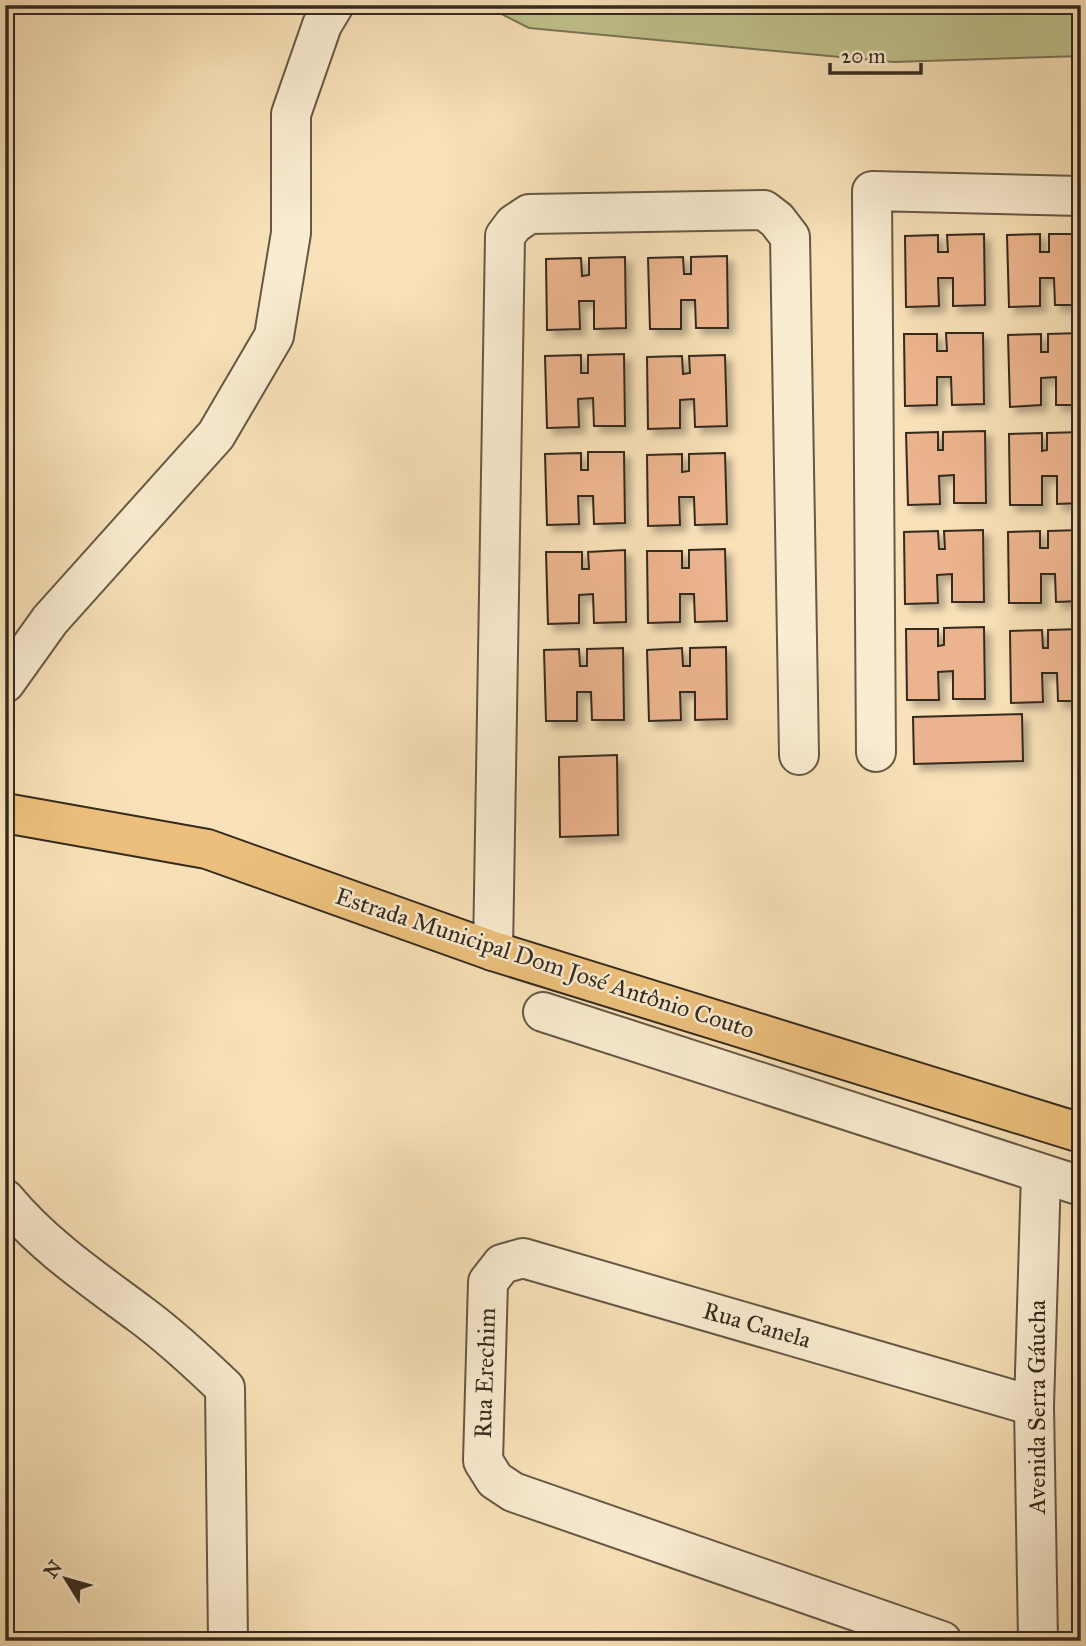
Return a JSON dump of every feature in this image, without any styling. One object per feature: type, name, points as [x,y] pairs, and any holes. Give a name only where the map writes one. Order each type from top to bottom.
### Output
[{"type":"main road","name":"Estrada Municipal Dom José Antônio Couto","points":[[5,813],[207,849],[493,951],[1081,1133]]},
{"type":"street","points":[[5,683],[50,620],[216,435],[274,337],[291,233],[291,114],[322,25],[334,5]]},
{"type":"street","points":[[876,752],[872,191],[1081,195]]},
{"type":"street","points":[[493,951],[505,236],[514,223],[529,214],[764,210],[777,220],[790,237],[799,755]]},
{"type":"street","points":[[543,1012],[1081,1186]]},
{"type":"street","name":"Avenida Serra Gáucha","points":[[1038,1641],[1034,1406],[1041,1174]]},
{"type":"street","points":[[5,1199],[41,1238],[161,1331],[225,1388],[228,1641]]},
{"type":"street","name":"Rua Canela","points":[[488,1282],[502,1265],[523,1258],[1034,1406]]},
{"type":"street","name":"Rua Erechim","points":[[488,1282],[483,1461],[495,1480],[513,1492],[942,1641]]},
{"type":"green space","points":[[484,5],[1081,5],[1081,56],[894,62],[529,28]]},
{"type":"building","points":[[984,234],[985,305],[953,306],[953,278],[938,278],[939,306],[906,307],[905,236],[938,235],[938,252],[948,252],[947,235]]},
{"type":"building","points":[[1040,234],[1040,252],[1049,252],[1049,234],[1081,234],[1081,305],[1055,305],[1054,278],[1040,278],[1040,306],[1009,307],[1007,235]]},
{"type":"building","points":[[727,256],[728,328],[696,328],[695,300],[681,300],[681,329],[650,329],[648,258],[683,257],[684,274],[691,274],[691,257]]},
{"type":"building","points":[[625,257],[626,328],[594,329],[594,301],[579,301],[580,329],[547,330],[546,259],[581,258],[582,276],[589,275],[589,258]]},
{"type":"building","points":[[946,333],[983,333],[984,404],[952,405],[951,377],[937,377],[937,405],[905,406],[904,334],[937,334],[937,351],[947,351]]},
{"type":"building","points":[[1081,333],[1081,405],[1056,405],[1056,377],[1041,378],[1041,405],[1010,407],[1008,335],[1041,334],[1041,352],[1048,352],[1048,334]]},
{"type":"building","points":[[624,354],[625,426],[594,426],[593,398],[578,399],[579,427],[547,428],[545,356],[581,355],[581,373],[588,373],[588,355]]},
{"type":"building","points":[[725,355],[727,426],[695,427],[694,399],[680,400],[680,428],[648,429],[647,357],[682,356],[683,374],[690,373],[689,356]]},
{"type":"building","points":[[985,431],[986,503],[954,503],[954,475],[939,476],[940,504],[908,505],[906,433],[938,432],[938,450],[943,450],[943,432]]},
{"type":"building","points":[[1081,432],[1081,503],[1057,504],[1057,476],[1042,476],[1042,505],[1010,505],[1009,434],[1042,433],[1042,451],[1047,450],[1047,433]]},
{"type":"building","points":[[588,452],[624,452],[625,523],[594,524],[593,496],[578,496],[579,524],[547,525],[545,454],[581,453],[581,470],[588,470]]},
{"type":"building","points":[[725,453],[727,524],[695,525],[694,497],[679,497],[680,525],[648,526],[647,455],[682,454],[682,472],[689,471],[689,454]]},
{"type":"building","points":[[983,530],[984,602],[952,602],[952,574],[937,575],[938,603],[905,604],[904,532],[938,531],[939,549],[945,549],[944,531]]},
{"type":"building","points":[[1081,530],[1081,601],[1056,602],[1055,574],[1041,574],[1041,603],[1009,603],[1008,532],[1040,531],[1040,548],[1048,548],[1048,531]]},
{"type":"building","points":[[725,549],[727,621],[695,622],[694,594],[680,594],[680,622],[648,623],[647,551],[682,551],[682,568],[689,568],[689,550]]},
{"type":"building","points":[[625,550],[626,622],[594,623],[593,594],[579,595],[579,623],[548,624],[546,552],[582,552],[582,569],[589,569],[588,552]]},
{"type":"building","points":[[984,627],[985,699],[953,699],[953,671],[938,672],[939,700],[907,700],[906,629],[938,629],[938,646],[944,645],[944,628]]},
{"type":"building","points":[[1081,629],[1081,701],[1058,701],[1057,673],[1042,673],[1043,702],[1011,703],[1010,631],[1042,630],[1043,648],[1048,648],[1048,630]]},
{"type":"building","points":[[726,647],[727,719],[695,720],[695,692],[680,692],[681,720],[649,721],[647,650],[682,648],[683,666],[690,666],[690,648]]},
{"type":"building","points":[[623,648],[624,720],[592,720],[591,692],[577,692],[577,721],[546,721],[544,650],[579,649],[580,666],[587,666],[587,649]]},
{"type":"building","points":[[1022,714],[1023,761],[914,764],[913,717]]},
{"type":"building","points":[[617,755],[618,835],[560,837],[559,757]]}]
